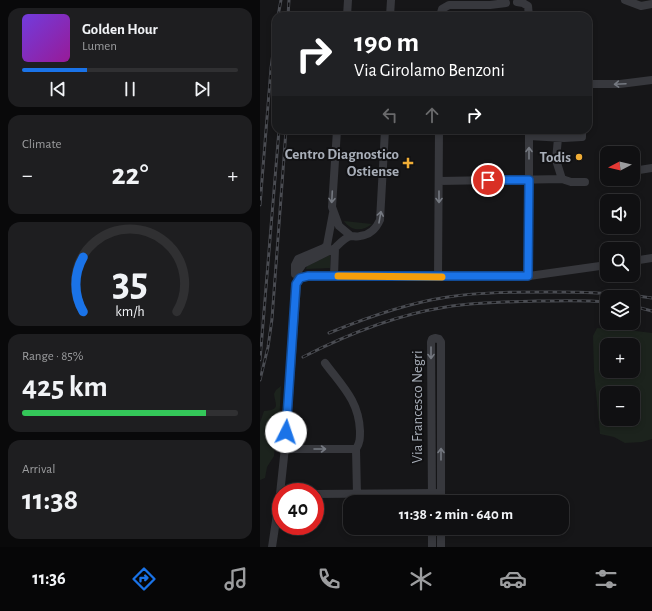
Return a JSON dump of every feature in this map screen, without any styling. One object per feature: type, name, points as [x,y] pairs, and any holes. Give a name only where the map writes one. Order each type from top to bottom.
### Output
[{"type":"street","points":[[347,12],[348,0]]},
{"type":"street","points":[[390,12],[391,0]]},
{"type":"street","points":[[625,0],[641,6],[652,4]]},
{"type":"street","points":[[441,12],[442,9],[447,5],[490,5],[506,2],[512,7],[517,1],[526,4],[529,12]]},
{"type":"street","points":[[592,84],[620,84],[652,80]]},
{"type":"street","points":[[296,284],[294,269],[298,259],[326,246],[333,212],[332,201],[337,134]]},
{"type":"street","points":[[281,483],[298,271],[301,265],[335,248],[340,242],[351,236],[362,236],[374,230],[380,220],[384,134]]},
{"type":"street","points":[[438,277],[439,134]]},
{"type":"street","points":[[528,276],[529,134]]},
{"type":"street","points":[[535,134],[558,138],[582,137],[582,134]]},
{"type":"street","points":[[558,138],[556,160],[562,179]]},
{"type":"street","points":[[640,170],[652,168]]},
{"type":"street","points":[[439,181],[562,179],[571,182],[585,182]]},
{"type":"street","points":[[333,212],[339,226],[351,236]]},
{"type":"street","points":[[334,276],[335,248]]},
{"type":"street","points":[[640,260],[652,258]]},
{"type":"street","points":[[296,284],[303,276],[528,276],[600,266]]},
{"type":"street","name":"Via Francesco Negri","points":[[432,495],[431,342],[432,339],[435,338],[439,339],[441,342],[441,495]]},
{"type":"street","points":[[325,363],[351,398],[357,409],[360,433],[359,444],[356,449],[358,494]]},
{"type":"street","points":[[285,449],[356,449]]},
{"type":"street","points":[[324,494],[376,495]]},
{"type":"street","points":[[272,547],[274,535]]},
{"type":"street","points":[[432,535],[432,547]]},
{"type":"street","points":[[441,535],[441,547]]},
{"type":"shaded area","points":[[344,221],[372,224],[368,227],[357,229],[350,227]]},
{"type":"shaded area","points":[[330,255],[330,268],[306,269],[307,266]]},
{"type":"shaded area","points":[[597,328],[600,328],[600,330],[623,330],[652,333],[652,439],[642,442],[625,443],[614,437],[600,434],[594,371],[593,336]]},
{"type":"shaded area","points":[[281,386],[279,425],[276,429],[274,456],[267,467],[265,478],[260,480],[260,423],[264,411],[276,407],[274,394]]},
{"type":"railway","points":[[279,12],[281,0]]},
{"type":"railway","points":[[288,12],[289,0]]},
{"type":"railway","points":[[260,205],[272,60]]},
{"type":"railway","points":[[260,360],[279,134]]},
{"type":"railway","points":[[260,380],[268,347],[272,319],[286,134]]},
{"type":"railway","points":[[329,333],[373,316],[403,307],[461,295],[562,292],[613,294],[652,298]]},
{"type":"railway","points":[[303,357],[372,326],[408,315],[446,307],[480,303],[537,301],[600,302]]},
{"type":"railway","points":[[640,308],[652,311]]},
{"type":"slow traffic","points":[[338,276],[442,277]]},
{"type":"place","name":"Todis","points":[[579,157]]},
{"type":"place","name":"Centro Diagnostico Ostiense","points":[[408,163]]},
{"type":"route","points":[[286,432],[296,284],[303,276],[528,276],[529,180],[488,180]]}]
